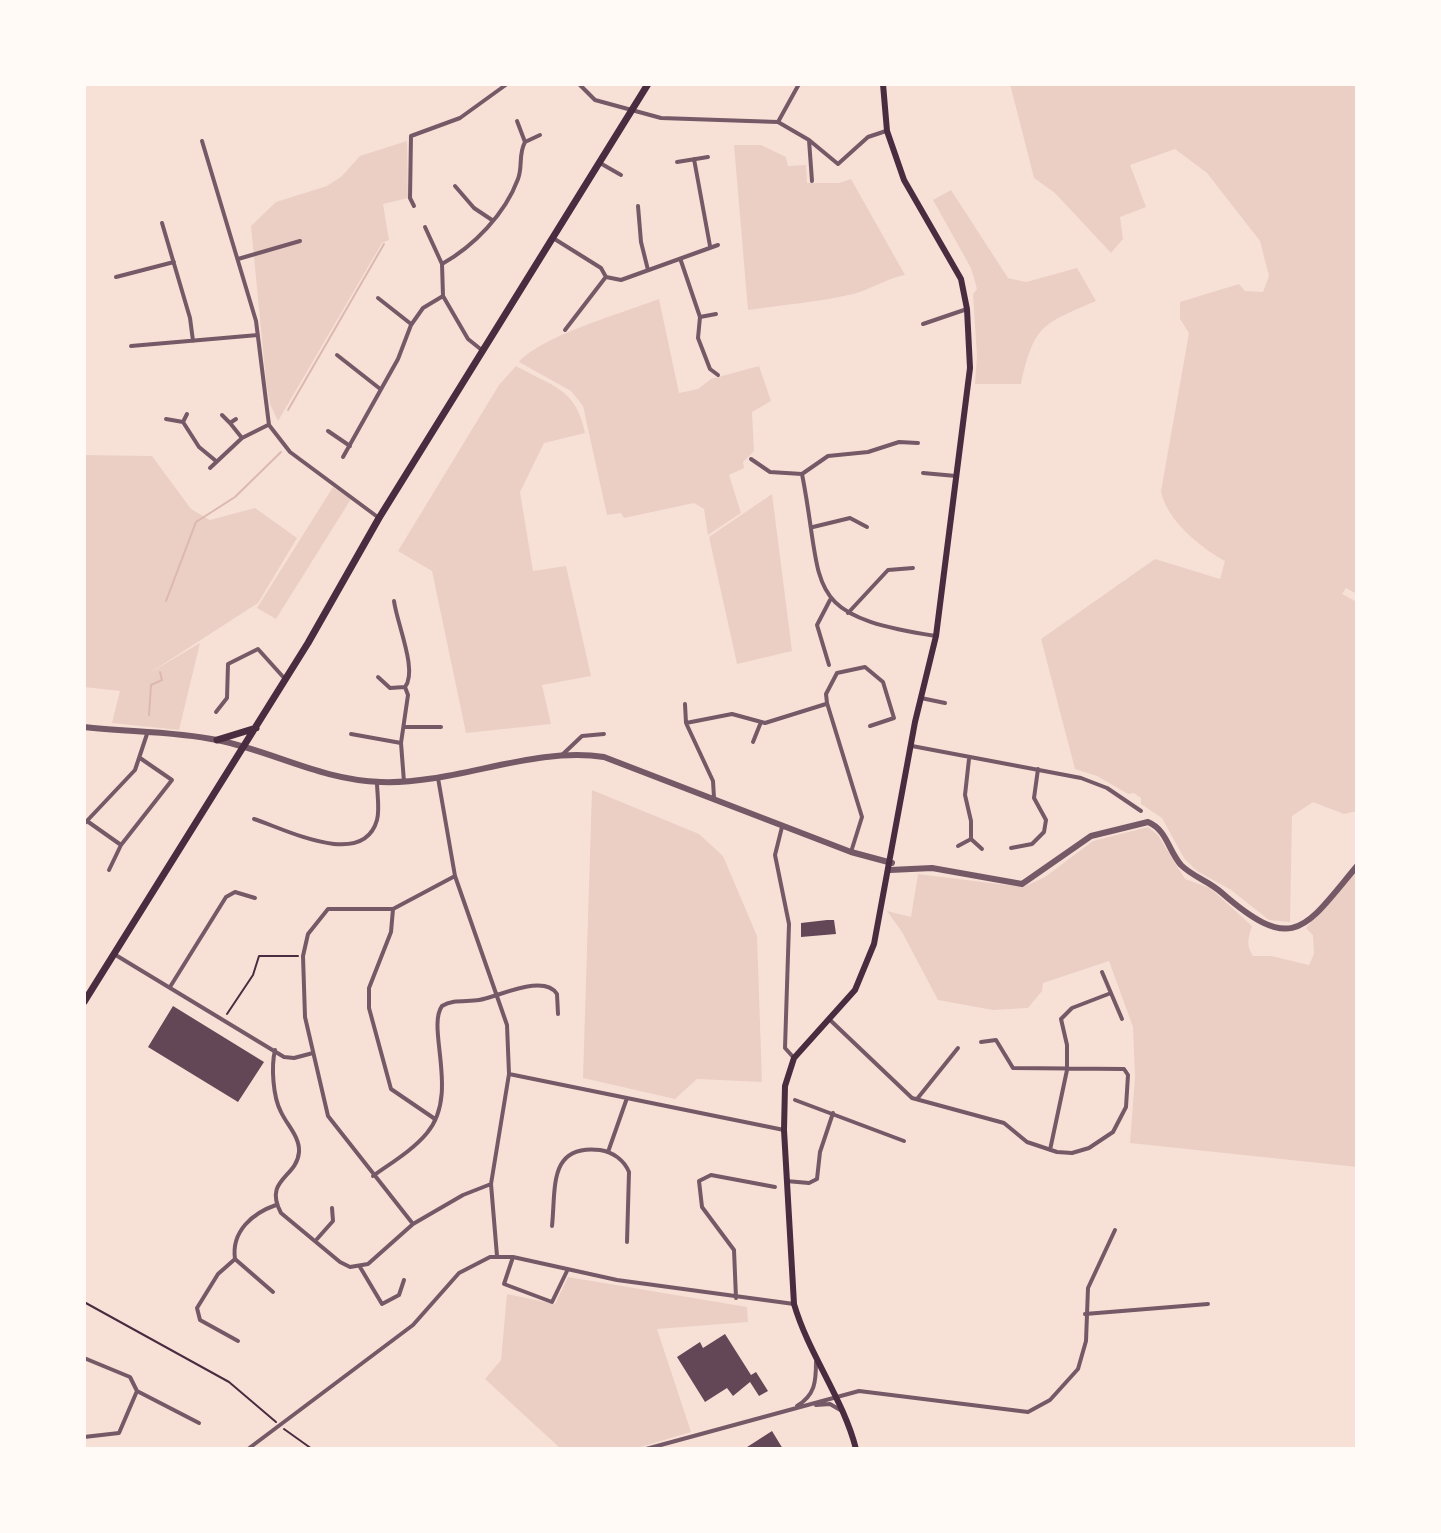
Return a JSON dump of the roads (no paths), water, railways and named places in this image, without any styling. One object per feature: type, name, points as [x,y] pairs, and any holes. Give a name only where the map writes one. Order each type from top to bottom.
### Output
[{"type":"main road","points":[[84,1002],[256,728],[379,518],[648,84]]},
{"type":"main road","points":[[856,1449],[847,1415],[835,1397],[794,1304],[786,1181],[785,1086],[794,1058],[855,990],[869,956],[891,866],[911,745],[936,636],[959,476],[970,368],[967,309],[961,279],[904,180],[887,131],[883,84]]},
{"type":"main road","points":[[217,740],[256,728]]},
{"type":"street","points":[[414,206],[410,198],[411,136],[460,118],[507,84]]},
{"type":"street","points":[[579,84],[595,100],[685,122],[747,118],[778,122],[809,140],[838,164],[868,137],[887,131]]},
{"type":"street","points":[[778,122],[797,85]]},
{"type":"street","points":[[517,121],[525,142]]},
{"type":"street","points":[[442,264],[472,246],[492,220],[518,179],[520,152],[525,142],[540,135]]},
{"type":"street","points":[[809,140],[812,181]]},
{"type":"street","points":[[202,141],[258,335],[269,425],[290,452],[379,518]]},
{"type":"street","points":[[677,162],[708,157]]},
{"type":"street","points":[[694,159],[710,246]]},
{"type":"street","points":[[600,163],[621,175]]},
{"type":"street","points":[[455,186],[474,208],[492,220]]},
{"type":"street","points":[[638,206],[641,242],[648,270]]},
{"type":"street","points":[[162,223],[190,318],[193,341]]},
{"type":"street","points":[[425,227],[442,264],[443,296],[468,339],[483,351]]},
{"type":"street","points":[[553,238],[601,268],[606,277],[621,280],[681,261],[718,245]]},
{"type":"street","points":[[238,259],[300,241]]},
{"type":"street","points":[[681,261],[700,317],[698,338],[710,369],[718,375]]},
{"type":"street","points":[[116,277],[174,262]]},
{"type":"street","points":[[565,330],[606,277]]},
{"type":"street","points":[[343,457],[398,359],[411,325],[423,308],[443,296]]},
{"type":"street","points":[[378,298],[411,325]]},
{"type":"street","points":[[923,324],[967,309]]},
{"type":"street","points":[[700,317],[716,314]]},
{"type":"street","points":[[131,346],[258,335]]},
{"type":"street","points":[[337,355],[379,388]]},
{"type":"street","points":[[183,422],[187,414]]},
{"type":"street","points":[[222,415],[242,438]]},
{"type":"street","points":[[166,419],[183,422],[199,447],[216,461]]},
{"type":"street","points":[[230,423],[236,419]]},
{"type":"street","points":[[210,468],[242,438],[269,425]]},
{"type":"street","points":[[328,431],[350,446]]},
{"type":"street","points":[[751,459],[770,472],[802,474],[828,456],[868,452],[899,442],[918,443]]},
{"type":"street","points":[[923,473],[959,476]]},
{"type":"street","points":[[802,474],[818,581],[830,600],[872,624],[936,636]]},
{"type":"street","points":[[812,527],[850,518],[867,527]]},
{"type":"street","points":[[848,613],[888,570],[913,568]]},
{"type":"street","points":[[829,665],[817,625],[830,600]]},
{"type":"street","points":[[394,601],[412,669],[405,687],[408,695],[401,743],[404,782]]},
{"type":"street","points":[[216,712],[227,698],[228,664],[240,655],[258,649],[286,679]]},
{"type":"street","points":[[851,852],[862,817],[827,703],[826,694],[837,673],[870,668],[883,682],[894,718],[870,726]]},
{"type":"street","points":[[378,677],[390,688],[405,687]]},
{"type":"street","points":[[921,698],[945,703]]},
{"type":"street","points":[[686,723],[732,714],[763,723],[827,703]]},
{"type":"street","points":[[685,704],[686,723],[713,781],[714,800]]},
{"type":"street","points":[[753,742],[763,723]]},
{"type":"street","points":[[84,727],[217,740],[302,768],[377,782],[438,778],[561,757],[604,757],[891,866],[932,868],[1022,884],[1091,836],[1148,822],[1163,833],[1188,872],[1221,891],[1256,921],[1280,930],[1295,928],[1311,919],[1357,866]]},
{"type":"street","points":[[405,727],[441,727]]},
{"type":"street","points":[[121,845],[85,822],[135,770],[147,734]]},
{"type":"street","points":[[351,734],[401,743]]},
{"type":"street","points":[[561,757],[582,736],[604,734]]},
{"type":"street","points":[[911,745],[969,759],[1038,768],[1095,782],[1141,811]]},
{"type":"street","points":[[109,870],[121,845],[172,780],[140,758]]},
{"type":"street","points":[[969,759],[965,795],[971,821],[971,839],[982,849]]},
{"type":"street","points":[[1011,848],[1032,844],[1044,832],[1046,820],[1034,798],[1038,768]]},
{"type":"street","points":[[438,778],[455,876],[507,1025],[509,1074],[491,1184],[497,1256]]},
{"type":"street","points":[[254,819],[335,845],[350,845],[366,838],[376,824],[377,782]]},
{"type":"street","points":[[782,826],[775,855],[789,924],[785,1048],[794,1058]]},
{"type":"street","points":[[958,846],[971,839]]},
{"type":"street","points":[[413,1224],[328,1116],[305,1017],[303,956],[308,934],[328,909],[393,909],[455,876]]},
{"type":"street","points":[[170,987],[226,897],[235,892],[255,898]]},
{"type":"street","points":[[393,909],[391,932],[369,988],[369,1008],[391,1089],[435,1119]]},
{"type":"street","points":[[114,954],[275,1050],[294,1058],[313,1053]]},
{"type":"street","points":[[1102,972],[1122,1019]]},
{"type":"street","points":[[373,1176],[418,1141],[435,1119],[443,1082],[438,1011],[447,1003],[497,995],[517,988],[551,987],[557,994],[558,1014]]},
{"type":"street","points":[[1050,1150],[1067,1070],[1067,1045],[1062,1028],[1064,1012],[1111,993]]},
{"type":"street","points":[[829,1019],[917,1100],[1004,1123],[1027,1142],[1050,1150],[1072,1153],[1089,1148],[1113,1132],[1126,1107],[1128,1075],[1124,1069],[1013,1068],[996,1040],[981,1042]]},
{"type":"street","points":[[917,1100],[958,1048]]},
{"type":"street","points":[[275,1050],[278,1108],[299,1148],[297,1161],[276,1188],[276,1205],[281,1213],[340,1262],[360,1267],[382,1304],[399,1295],[404,1280]]},
{"type":"street","points":[[509,1074],[784,1130]]},
{"type":"street","points":[[608,1152],[627,1097]]},
{"type":"street","points":[[795,1100],[904,1141]]},
{"type":"street","points":[[786,1181],[809,1183],[817,1179],[820,1152],[833,1113]]},
{"type":"street","points":[[552,1226],[558,1171],[564,1158],[576,1150],[608,1152],[625,1163],[629,1172],[627,1242]]},
{"type":"street","points":[[736,1298],[734,1250],[702,1207],[699,1181],[711,1175],[775,1187]]},
{"type":"street","points":[[360,1267],[413,1224],[491,1184]]},
{"type":"street","points":[[273,1292],[235,1259],[234,1243],[252,1215],[276,1205]]},
{"type":"street","points":[[317,1240],[333,1221],[332,1208]]},
{"type":"street","points":[[646,1449],[859,1391],[1028,1412],[1050,1400],[1078,1369],[1086,1341],[1085,1314],[1092,1276],[1115,1230]]},
{"type":"street","points":[[248,1449],[413,1325],[459,1273],[497,1256],[567,1271],[736,1298],[794,1304]]},
{"type":"street","points":[[513,1257],[504,1284],[552,1302],[567,1271]]},
{"type":"street","points":[[235,1259],[218,1274],[196,1311],[200,1320],[238,1341]]},
{"type":"street","points":[[1085,1314],[1208,1304]]},
{"type":"street","points":[[84,1358],[130,1377],[137,1391],[199,1423]]},
{"type":"street","points":[[784,1412],[810,1396],[816,1383],[817,1359]]},
{"type":"street","points":[[84,1437],[119,1433],[137,1391]]},
{"type":"street","points":[[808,1405],[830,1404],[847,1415]]},
{"type":"waterway","points":[[288,410],[384,244]]},
{"type":"waterway","points":[[166,601],[196,522],[235,497],[281,452]]},
{"type":"waterway","points":[[149,715],[151,685],[162,680],[160,672]]},
{"type":"waterway","points":[[1357,757],[1357,762]]}]
